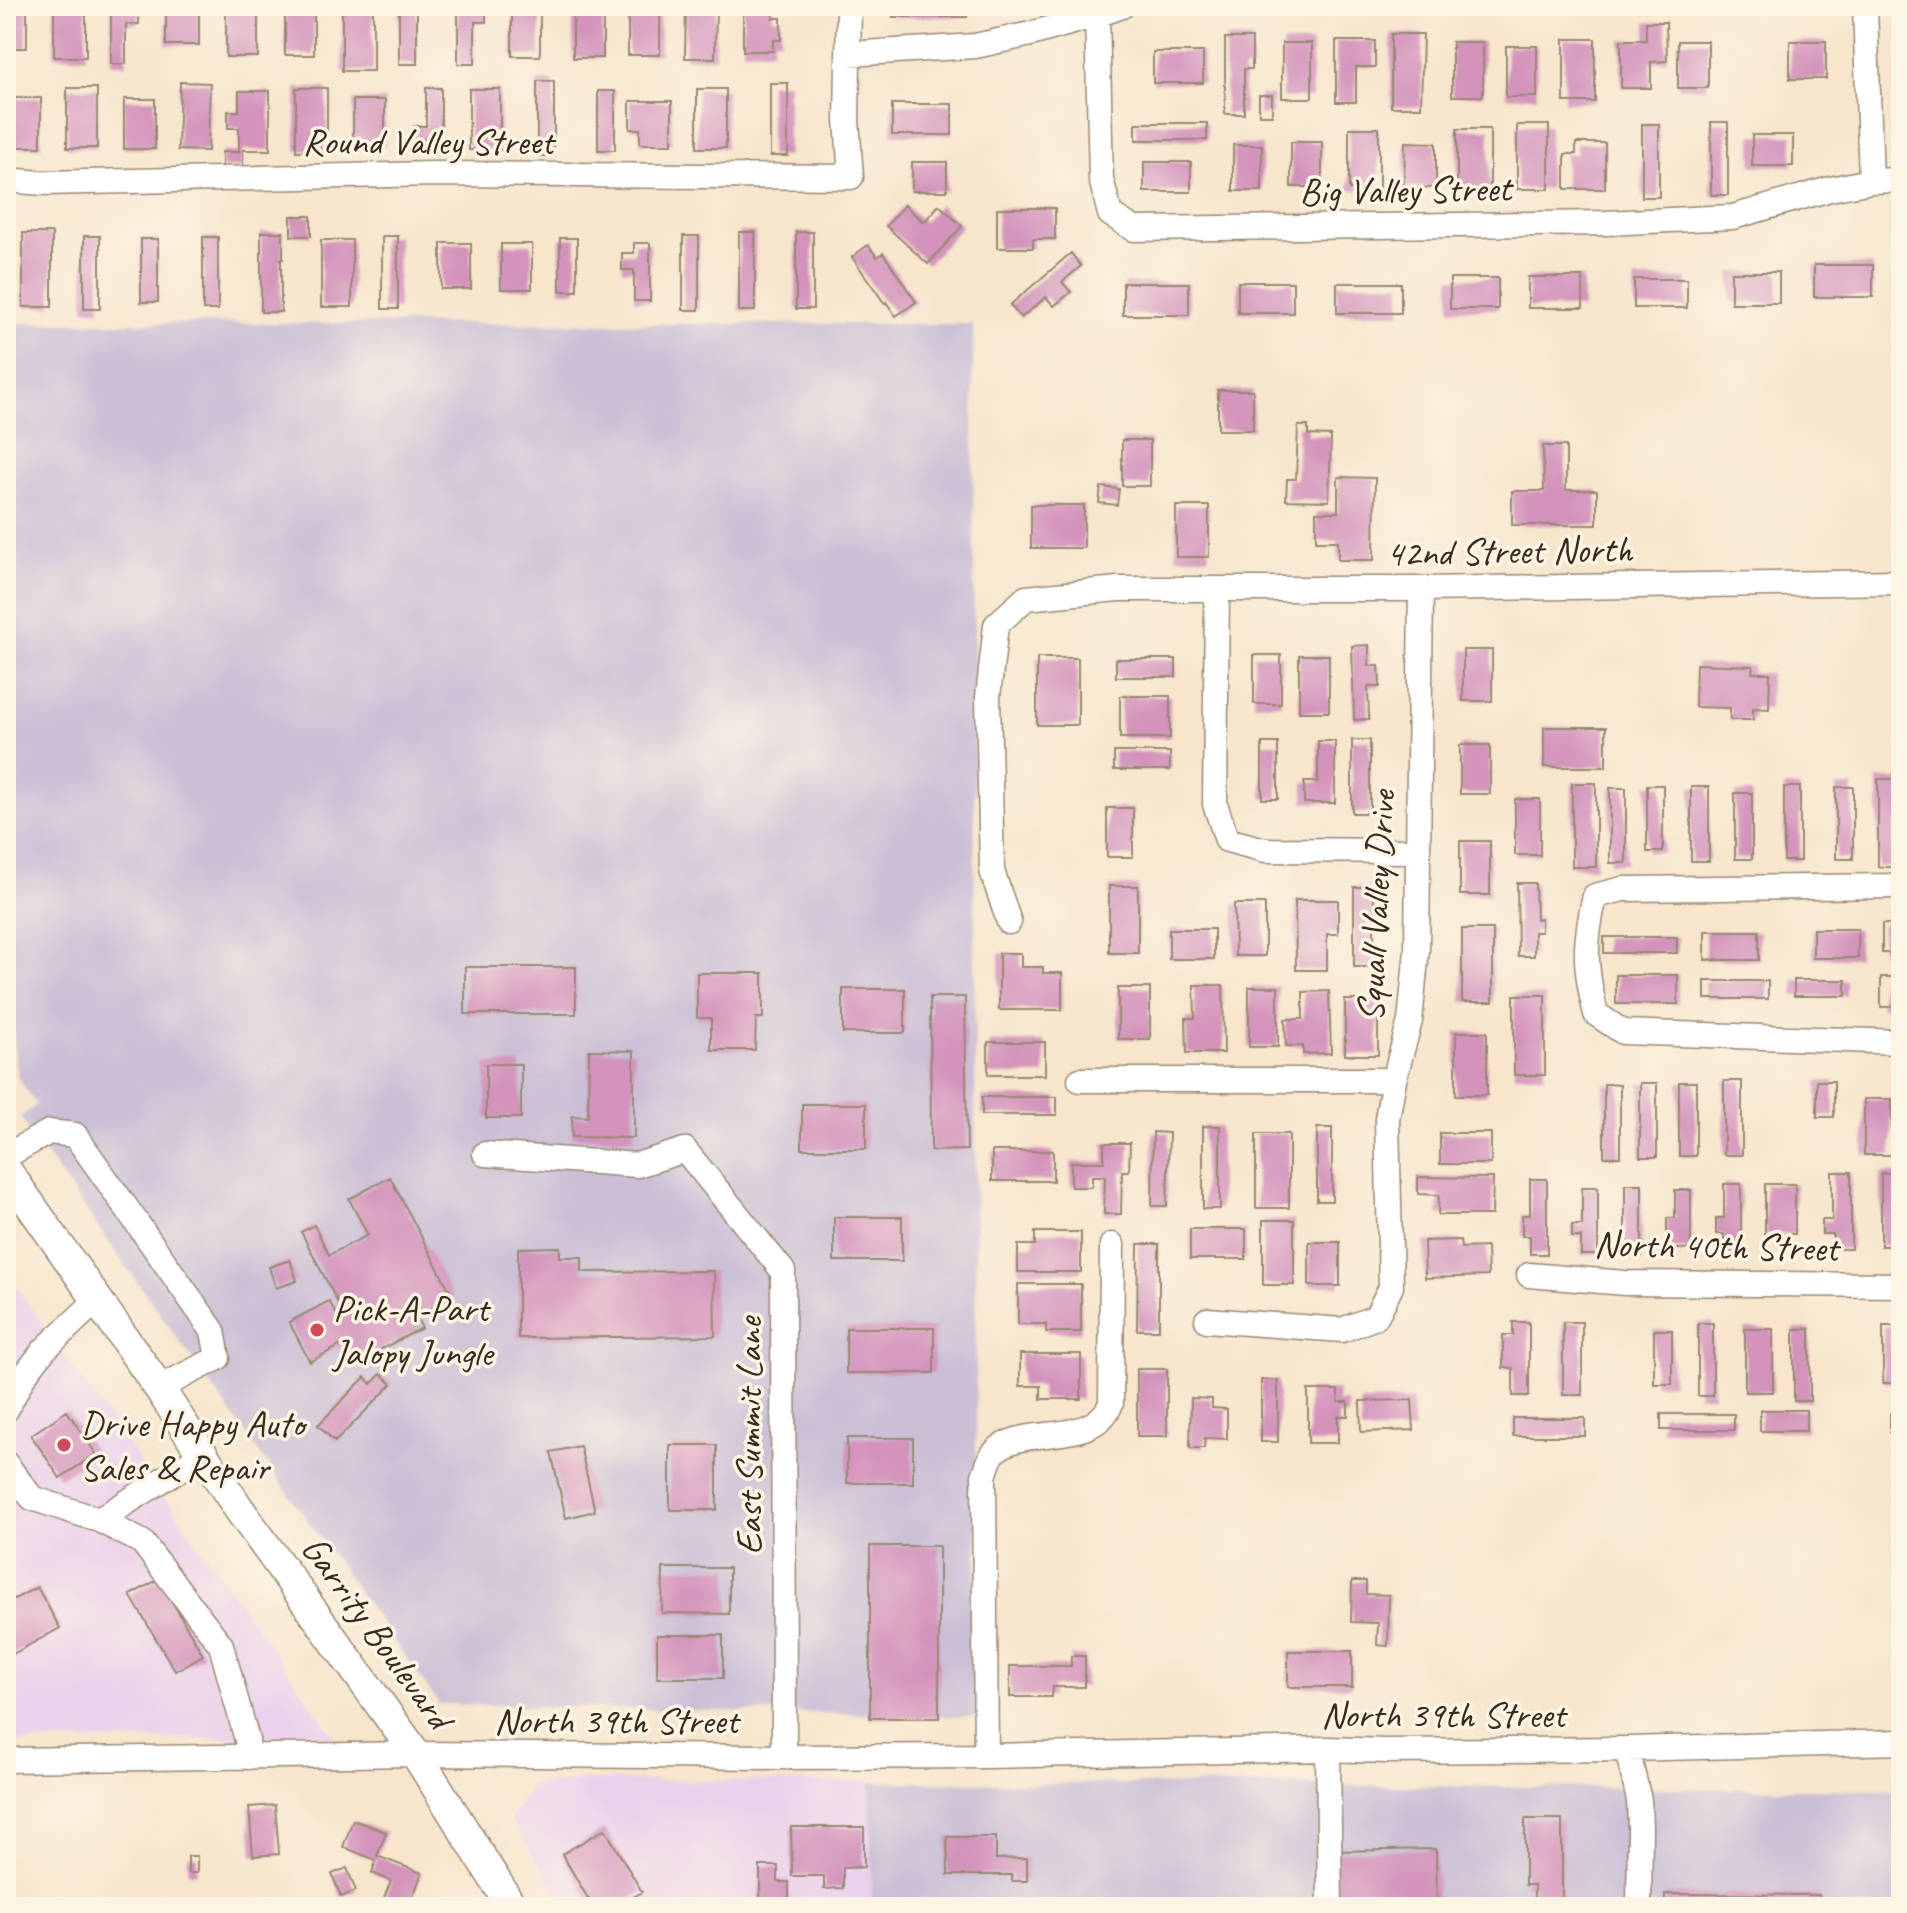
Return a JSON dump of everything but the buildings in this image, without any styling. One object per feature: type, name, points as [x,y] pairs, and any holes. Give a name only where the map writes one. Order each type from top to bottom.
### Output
[{"type":"main road","name":"Garrity Boulevard","points":[[6,1170],[159,1388],[239,1509],[416,1754],[512,1907]]},
{"type":"street","points":[[849,6],[848,54],[975,46],[1031,34],[1122,6]]},
{"type":"street","points":[[1865,6],[1871,181]]},
{"type":"street","name":"Big Valley Street","points":[[1097,15],[1101,179],[1110,214],[1134,229],[1606,223],[1733,217],[1830,189],[1871,181],[1901,180]]},
{"type":"street","name":"Round Valley Street","points":[[6,180],[43,183],[434,174],[851,177],[847,120],[848,54]]},
{"type":"street","name":"42nd Street North","points":[[1009,922],[992,871],[988,697],[996,625],[1026,598],[1118,589],[1421,589],[1901,582]]},
{"type":"street","points":[[1217,589],[1215,804],[1227,840],[1265,850],[1418,851]]},
{"type":"street","name":"Squall Valley Drive","points":[[1207,1320],[1342,1330],[1376,1317],[1391,1287],[1387,1119],[1410,1021],[1417,950],[1421,589]]},
{"type":"street","points":[[1901,884],[1623,889],[1595,896],[1586,956],[1596,1014],[1623,1032],[1901,1042]]},
{"type":"street","points":[[1080,1080],[1394,1080]]},
{"type":"street","points":[[6,1156],[49,1132],[75,1135],[213,1331],[218,1358],[159,1388]]},
{"type":"street","name":"East Summit Lane","points":[[485,1154],[637,1165],[685,1150],[783,1271],[784,1757]]},
{"type":"street","points":[[986,1756],[984,1476],[994,1453],[1010,1442],[1088,1428],[1107,1414],[1111,1403],[1112,1245]]},
{"type":"street","name":"North 40th Street","points":[[1529,1275],[1625,1283],[1901,1285]]},
{"type":"street","points":[[6,1410],[24,1376],[44,1350],[96,1301]]},
{"type":"street","points":[[99,1520],[203,1454]]},
{"type":"street","points":[[6,1464],[32,1498],[99,1520],[142,1542],[221,1645],[247,1740],[248,1757]]},
{"type":"street","name":"North 39th Street","points":[[6,1760],[416,1754],[986,1756],[1328,1749],[1627,1749],[1901,1742]]},
{"type":"street","points":[[1328,1749],[1330,1907]]},
{"type":"street","points":[[1627,1749],[1639,1800],[1639,1907]]},
{"type":"shaded area","points":[[6,323],[973,324],[977,1717],[439,1704],[20,1117],[37,1105],[18,1078],[6,963]]},
{"type":"shaded area","points":[[6,1272],[334,1737],[6,1742]]},
{"type":"shaded area","points":[[584,1780],[870,1782],[872,1907],[567,1907],[510,1819],[531,1785]]},
{"type":"shaded area","points":[[870,1782],[1901,1790],[1901,1907],[872,1907]]},
{"type":"place","name":"Pick-A-Part Jalopy Jungle","points":[[317,1330]]},
{"type":"place","name":"Drive Happy Auto Sales & Repair","points":[[64,1445]]}]
